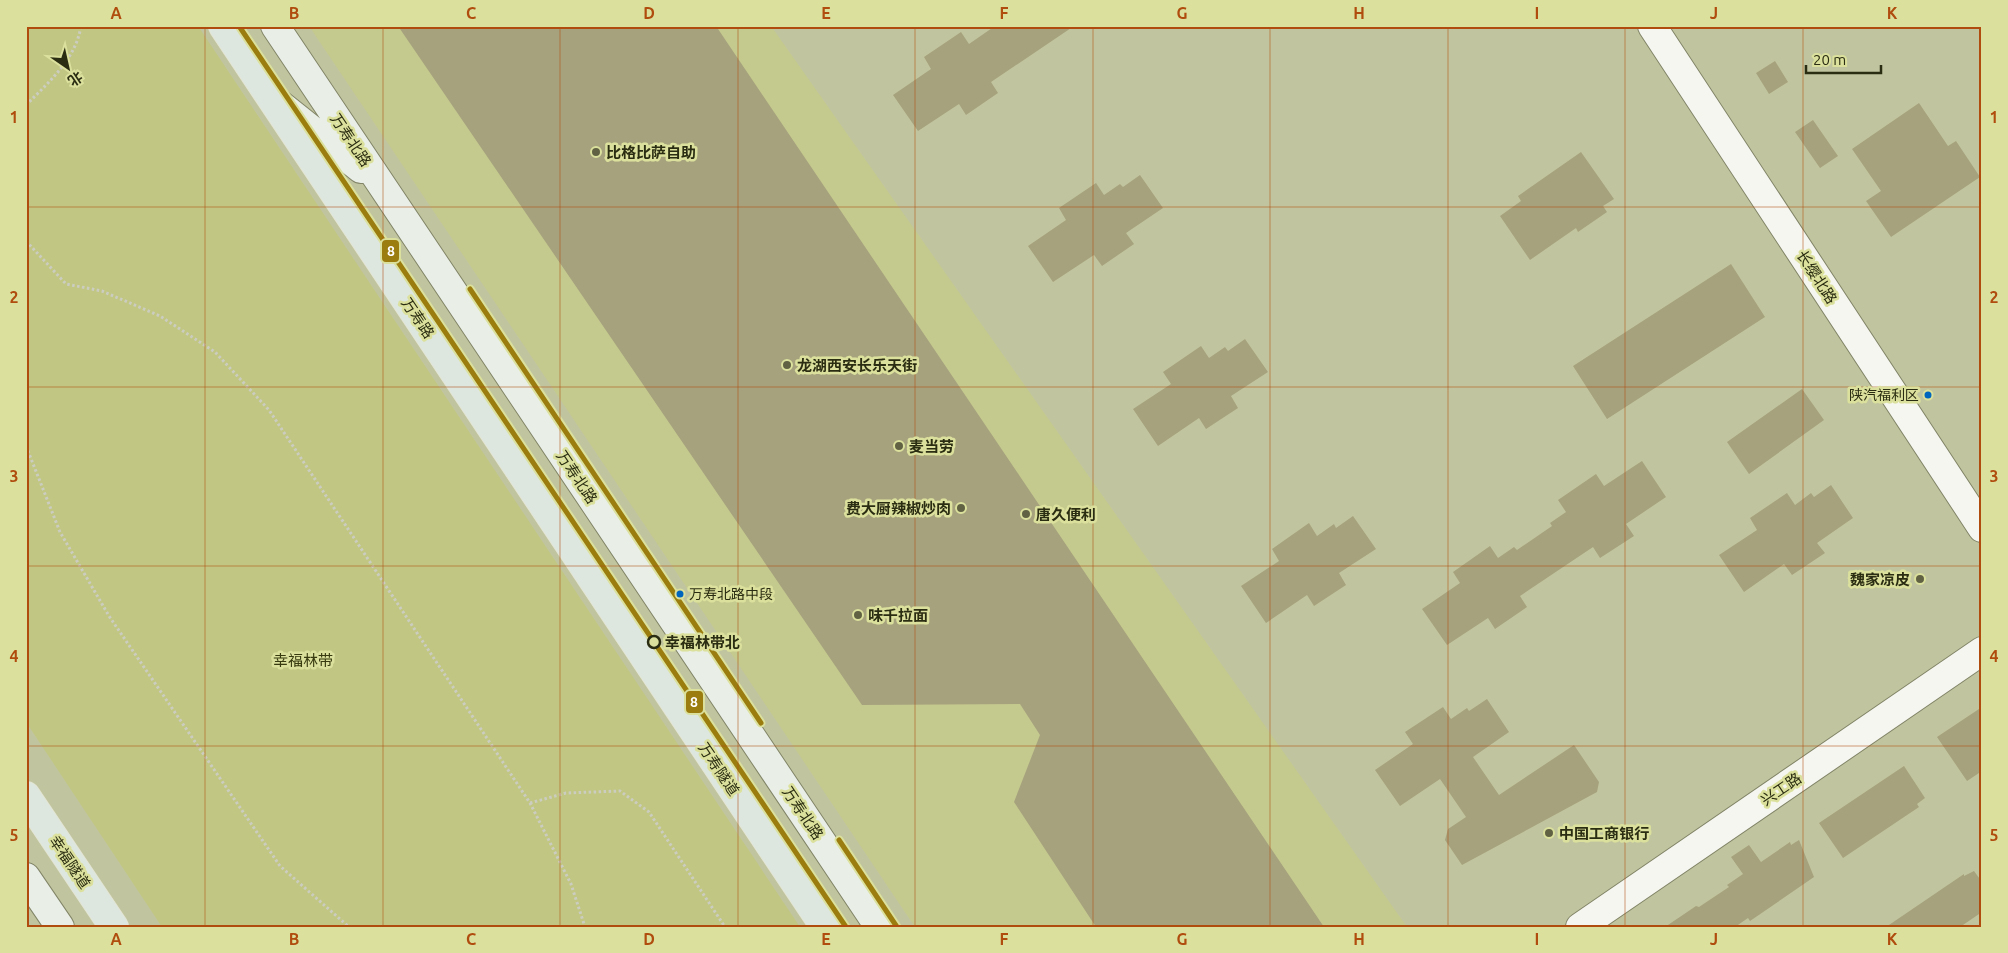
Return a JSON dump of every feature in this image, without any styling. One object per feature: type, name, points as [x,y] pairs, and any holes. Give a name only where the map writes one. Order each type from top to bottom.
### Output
[{"type":"main road","name":"万寿路","points":[[223,26],[613,610]]},
{"type":"main road","name":"万寿北路","points":[[275,26],[879,927]]},
{"type":"main road","points":[[270,96],[381,185]]},
{"type":"main road","name":"万寿隧道","points":[[613,610],[825,927]]},
{"type":"main road","name":"幸福隧道","points":[[26,796],[114,927]]},
{"type":"main road","points":[[26,877],[60,927]]},
{"type":"street","name":"长缨北路","points":[[1652,26],[1982,528]]},
{"type":"street","name":"兴工路","points":[[1580,927],[1982,651]]},
{"type":"path","points":[[26,105],[61,70],[80,35],[81,26]]},
{"type":"path","points":[[26,241],[66,284],[102,292],[160,316],[215,352],[269,410],[530,803],[571,884],[585,927]]},
{"type":"path","points":[[26,446],[60,532],[109,616],[280,866],[349,927]]},
{"type":"path","points":[[530,803],[566,793],[620,791],[649,812],[725,927]]},
{"type":"shaded area","name":"龙湖西安长乐天街","points":[[309,26],[771,26],[1407,927],[915,927]]},
{"type":"green space","name":"幸福林带","points":[[26,26],[198,26],[800,927],[162,927],[26,722]]},
{"type":"building","name":"龙湖西安长乐天街","points":[[398,26],[716,26],[1324,927],[1096,927],[1014,802],[1040,735],[1020,704],[862,705]]},
{"type":"building","points":[[995,26],[1074,26],[991,82],[998,93],[966,115],[959,104],[918,131],[893,95],[931,69],[924,57],[961,32],[969,44]]},
{"type":"building","points":[[1775,61],[1788,82],[1769,94],[1756,73]]},
{"type":"building","points":[[1919,103],[1948,146],[1956,141],[1980,177],[1891,237],[1866,201],[1881,191],[1852,149]]},
{"type":"building","points":[[1813,120],[1838,156],[1820,168],[1795,132]]},
{"type":"building","points":[[1581,152],[1614,199],[1603,206],[1607,212],[1578,232],[1576,228],[1530,260],[1500,216],[1521,201],[1518,196]]},
{"type":"building","points":[[1140,175],[1163,208],[1126,233],[1134,244],[1102,266],[1094,255],[1053,282],[1028,246],[1066,220],[1059,208],[1096,183],[1104,195],[1120,184],[1123,187]]},
{"type":"building","points":[[1731,264],[1765,317],[1607,419],[1573,366]]},
{"type":"building","points":[[1245,339],[1268,372],[1231,396],[1238,408],[1206,429],[1199,418],[1158,446],[1133,409],[1171,384],[1163,372],[1201,346],[1209,358],[1225,347],[1228,351]]},
{"type":"building","points":[[1802,389],[1824,420],[1749,474],[1727,442]]},
{"type":"building","points":[[1642,461],[1666,497],[1626,524],[1634,536],[1600,558],[1593,547],[1520,596],[1527,607],[1495,629],[1488,618],[1447,645],[1422,609],[1460,583],[1453,572],[1490,546],[1498,558],[1514,547],[1517,550],[1552,526],[1550,523],[1566,512],[1558,500],[1596,474],[1604,486]]},
{"type":"building","points":[[1831,485],[1853,518],[1817,543],[1825,553],[1792,575],[1784,564],[1744,592],[1719,555],[1757,530],[1750,518],[1787,493],[1795,505],[1811,493],[1814,497]]},
{"type":"building","points":[[1353,516],[1376,549],[1339,573],[1346,585],[1314,606],[1307,595],[1266,623],[1241,586],[1279,561],[1272,549],[1309,523],[1317,536],[1334,524],[1336,528]]},
{"type":"building","points":[[1487,699],[1509,732],[1473,757],[1499,795],[1574,745],[1599,782],[1597,792],[1462,865],[1445,840],[1448,829],[1466,817],[1440,779],[1400,806],[1375,770],[1413,744],[1405,732],[1443,707],[1451,719],[1467,708],[1469,711]]},
{"type":"building","points":[[1982,707],[1982,771],[1967,781],[1937,737]]},
{"type":"building","points":[[1904,766],[1925,798],[1917,804],[1919,807],[1843,858],[1819,823]]},
{"type":"building","points":[[1799,840],[1814,877],[1750,921],[1748,918],[1735,927],[1665,927],[1729,887],[1727,885],[1743,874],[1731,857],[1749,845],[1761,862],[1790,842],[1791,845]]},
{"type":"building","points":[[1974,871],[1982,882],[1982,912],[1960,927],[1886,927],[1964,874],[1964,876]]},
{"type":"transit line","name":"8","points":[[239,26],[846,927]]},
{"type":"transit line","name":"8","points":[[470,289],[761,723]]},
{"type":"transit line","name":"8","points":[[839,840],[897,927]]},
{"type":"place","name":"比格比萨自助","points":[[596,152]]},
{"type":"place","name":"龙湖西安长乐天街","points":[[787,365]]},
{"type":"place","name":"陕汽福利区","points":[[1928,395]]},
{"type":"place","name":"麦当劳","points":[[899,446]]},
{"type":"place","name":"费大厨辣椒炒肉","points":[[961,508]]},
{"type":"place","name":"唐久便利","points":[[1026,514]]},
{"type":"place","name":"魏家凉皮","points":[[1920,579]]},
{"type":"place","name":"万寿北路中段","points":[[680,594]]},
{"type":"place","name":"味千拉面","points":[[858,615]]},
{"type":"place","name":"幸福林带北","points":[[654,642]]},
{"type":"place","name":"中国工商银行","points":[[1549,833]]}]
